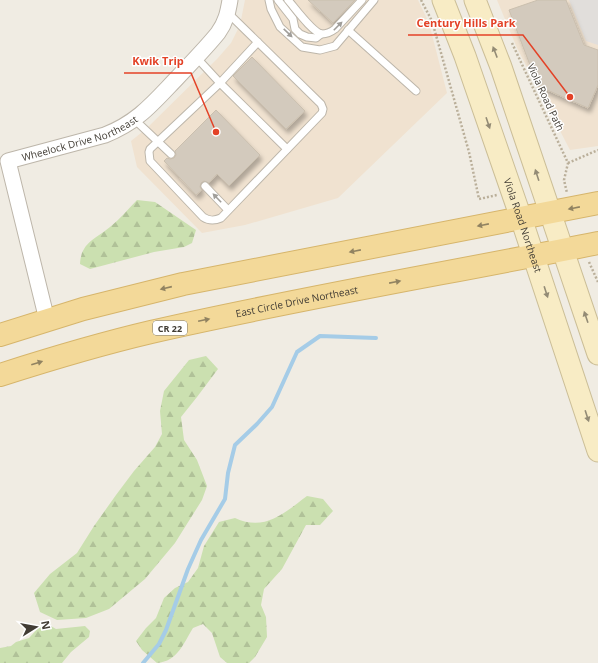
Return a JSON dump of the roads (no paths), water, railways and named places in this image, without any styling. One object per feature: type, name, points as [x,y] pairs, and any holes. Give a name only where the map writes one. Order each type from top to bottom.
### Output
[{"type":"main road","name":"Viola Road Northeast","points":[[443,0],[468,64],[534,255],[598,451]]},
{"type":"main road","points":[[475,0],[501,67],[598,354]]},
{"type":"main road","points":[[0,335],[121,299],[190,282],[598,203]]},
{"type":"main road","name":"East Circle Drive Northeast","points":[[0,375],[69,354],[151,332],[243,312],[598,243]]},
{"type":"street","name":"Wheelock Drive Northeast","points":[[47,320],[4,162],[91,140],[118,130],[135,120],[218,33],[224,25],[229,7]]},
{"type":"lane","points":[[269,0],[280,27],[302,47],[320,50],[335,46],[374,0]]},
{"type":"lane","points":[[278,0],[293,19],[295,29],[300,34],[307,37],[316,38],[321,34],[329,33],[335,29],[362,0]]},
{"type":"lane","points":[[288,0],[314,30],[321,34]]},
{"type":"lane","points":[[229,7],[258,42],[321,104],[323,109],[322,113],[221,218],[215,221],[208,221],[150,161],[149,152],[220,83],[258,42]]},
{"type":"lane","points":[[348,30],[416,91]]},
{"type":"lane","points":[[196,57],[220,83],[287,149]]},
{"type":"lane","points":[[135,120],[171,154]]},
{"type":"lane","points":[[205,186],[228,210]]},
{"type":"waterway","points":[[143,663],[159,644],[166,630],[188,569],[201,540],[225,499],[228,473],[235,445],[272,407],[297,352],[320,336],[376,338]]},
{"type":"place","name":"Century Hills Park","points":[[570,97]]},
{"type":"place","name":"Kwik Trip","points":[[216,132]]}]
